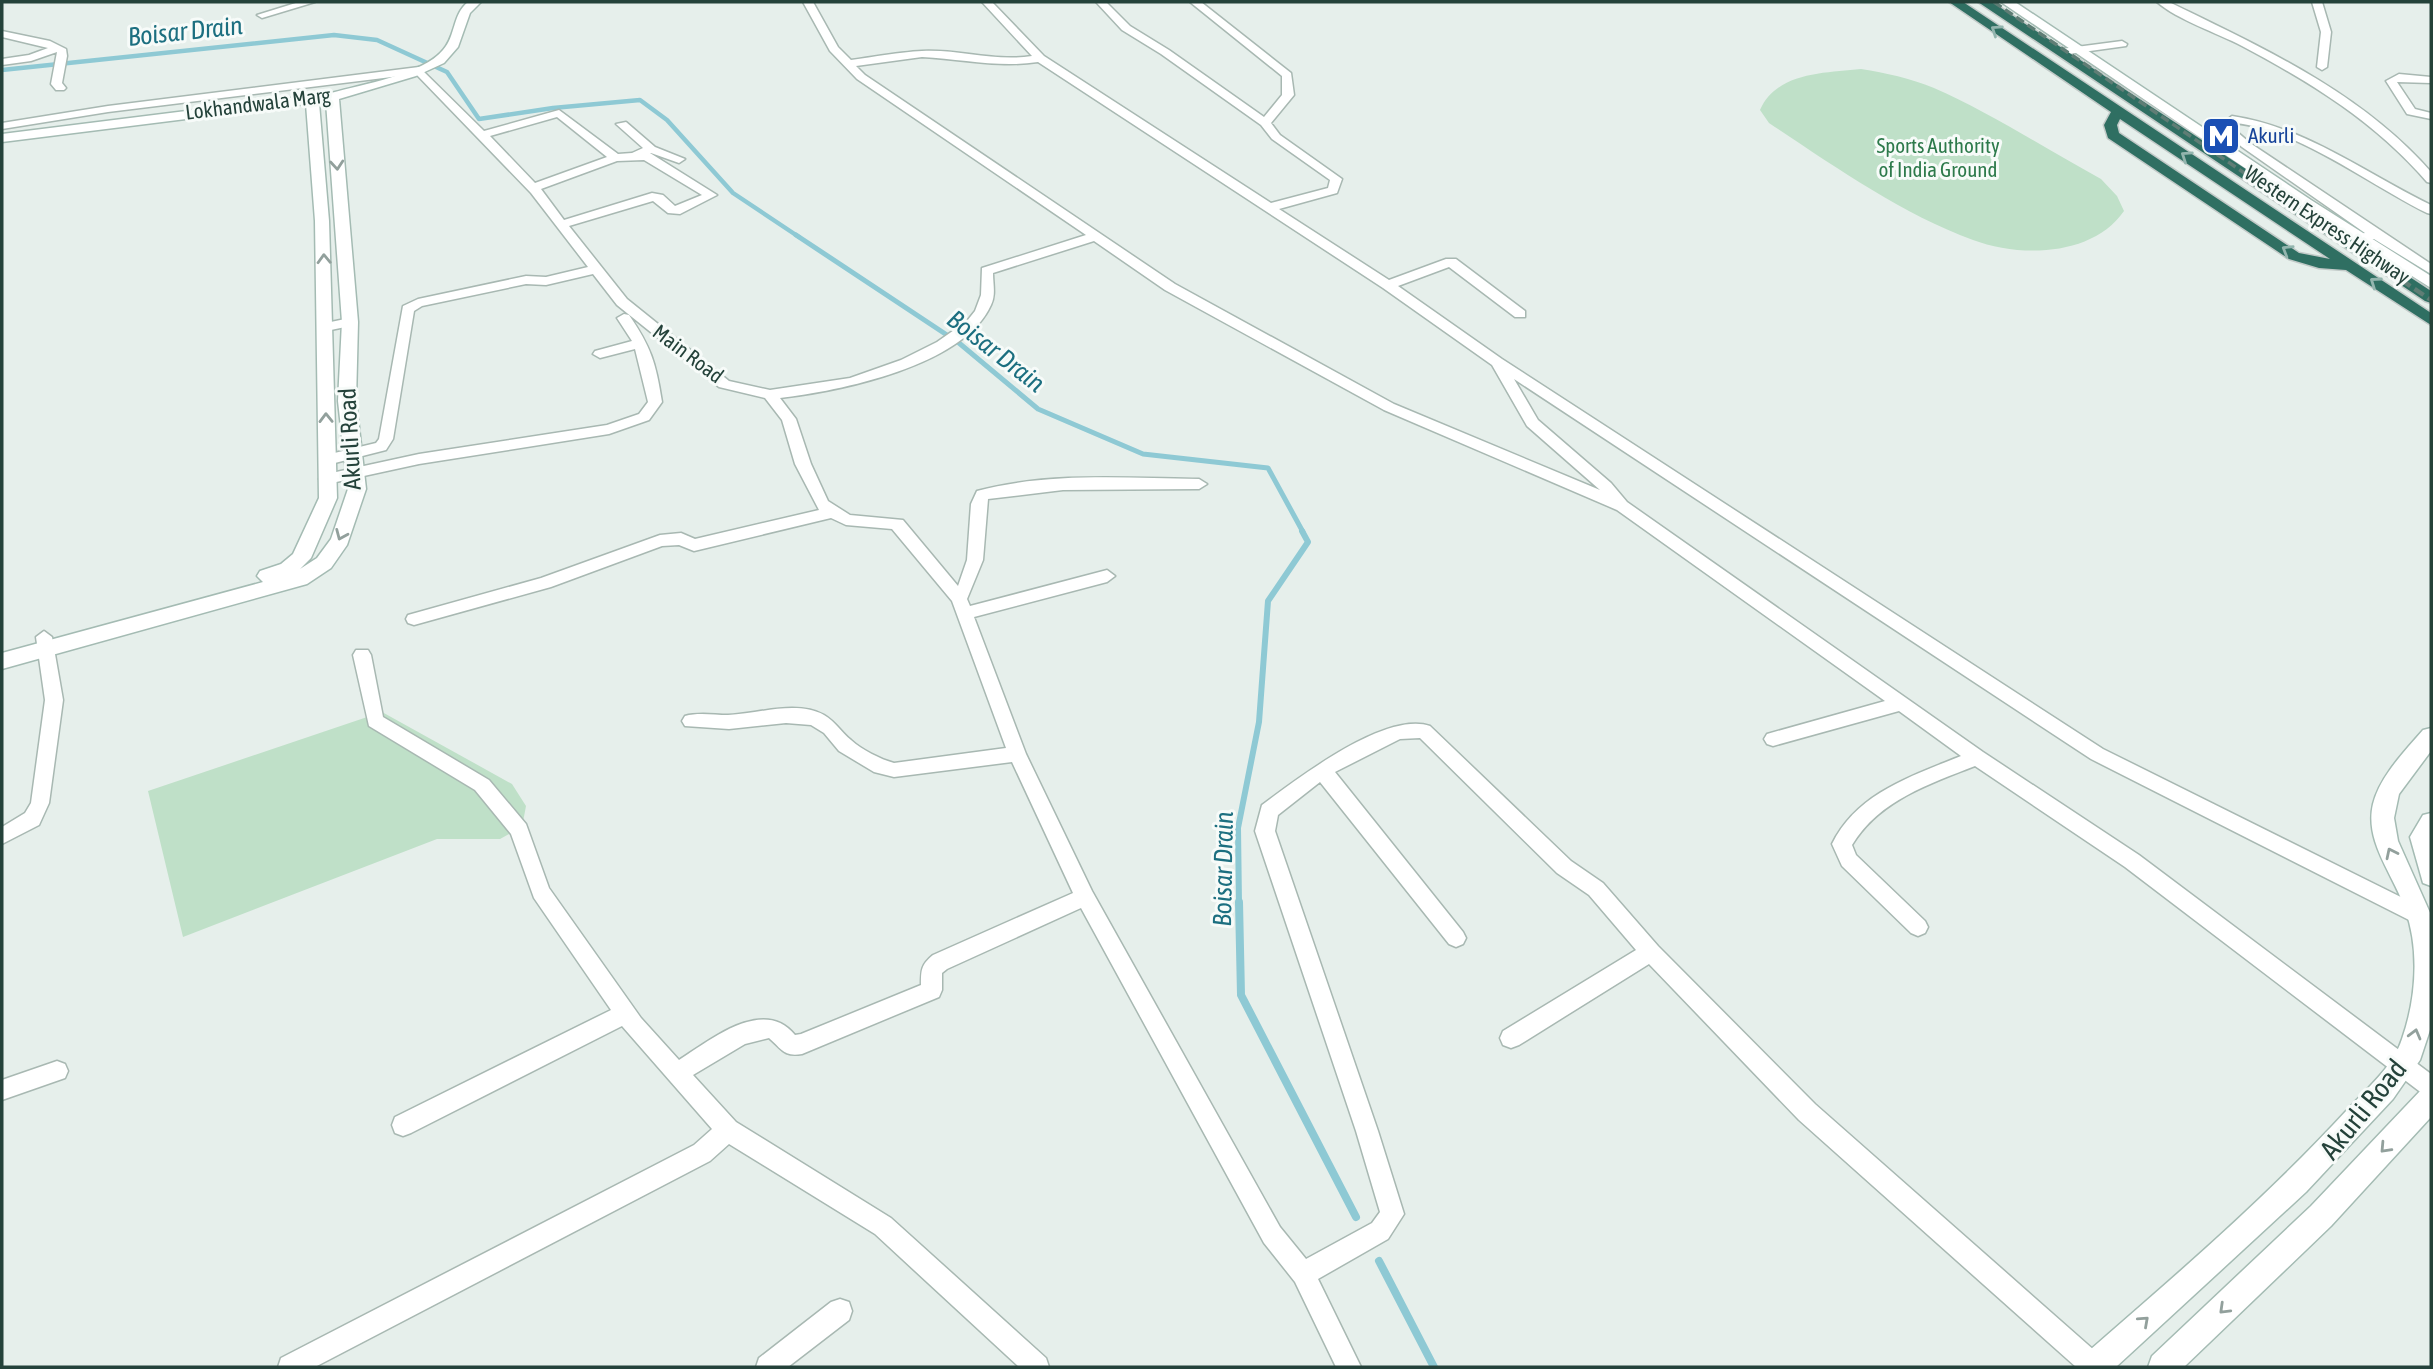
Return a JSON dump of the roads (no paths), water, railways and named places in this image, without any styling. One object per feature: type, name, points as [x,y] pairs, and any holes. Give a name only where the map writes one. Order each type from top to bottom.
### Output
[{"type":"highway","name":"Western Express Highway","points":[[1955,2],[2431,320]]},
{"type":"highway","name":"Western Express Highway","points":[[1984,2],[2431,298]]},
{"type":"highway","points":[[2023,27],[2042,25]]},
{"type":"highway","points":[[2120,112],[2110,119],[2109,126],[2113,135],[2294,256],[2319,263],[2352,266]]},
{"type":"highway","points":[[2212,201],[2245,195]]},
{"type":"street","points":[[262,15],[310,2]]},
{"type":"street","name":"Lokhandwala Marg","points":[[2,138],[332,97],[437,61],[451,49],[459,20],[467,7],[475,2]]},
{"type":"street","points":[[808,2],[834,49],[861,77],[1094,237],[1170,287],[1389,407],[1623,506],[1901,704],[2132,861],[2431,1087]]},
{"type":"street","points":[[987,2],[1040,58],[1388,285],[1497,362],[2098,754],[2418,915]]},
{"type":"street","points":[[1101,2],[1126,28],[1265,123],[1276,137],[1336,178],[1333,190],[1268,208]]},
{"type":"street","points":[[1195,2],[1287,75],[1288,95],[1265,123]]},
{"type":"street","points":[[2007,2],[2306,203],[2431,270]]},
{"type":"street","points":[[2162,2],[2293,69],[2356,109],[2380,126],[2420,164],[2431,179]]},
{"type":"street","points":[[2317,2],[2326,32],[2322,67]]},
{"type":"street","points":[[2,34],[46,43],[59,50],[63,64],[56,75],[56,84],[60,88]]},
{"type":"street","points":[[2061,52],[2122,44]]},
{"type":"street","points":[[2,62],[32,58],[59,50]]},
{"type":"street","points":[[846,64],[922,54],[962,56],[992,62],[1040,58]]},
{"type":"street","points":[[2,126],[107,109],[420,69]]},
{"type":"street","name":"Main Road","points":[[420,69],[533,188],[622,302],[724,384],[770,395]]},
{"type":"street","points":[[2431,80],[2391,80],[2411,112],[2431,116]]},
{"type":"street","name":"Akurli Road","points":[[324,564],[340,540],[357,489],[347,401],[350,322],[332,97]]},
{"type":"street","name":"Akurli Road","points":[[301,558],[328,498],[325,371],[327,327],[312,99]]},
{"type":"street","points":[[481,135],[559,113],[615,159]]},
{"type":"street","points":[[2431,210],[2311,146],[2262,124],[2232,119],[2228,123],[2231,132],[2255,153],[2431,283]]},
{"type":"street","points":[[622,124],[651,149],[679,159]]},
{"type":"street","points":[[634,156],[651,149]]},
{"type":"street","points":[[533,188],[615,159],[646,156],[711,195],[680,210],[672,210],[659,198],[652,197],[563,225]]},
{"type":"street","points":[[1094,237],[986,271],[990,289],[981,312],[954,339],[854,381],[770,395],[789,419],[803,464],[822,504],[846,520],[897,524],[961,606],[1017,754],[1084,897],[1272,1235],[1303,1274],[1349,1367]]},
{"type":"street","points":[[1388,285],[1451,262],[1520,314]]},
{"type":"street","points":[[327,469],[354,454],[381,447],[387,439],[408,309],[418,303],[526,280],[546,281],[598,269]]},
{"type":"street","points":[[327,469],[356,473],[419,459],[609,429],[634,422],[643,417],[655,402],[648,359],[624,318]]},
{"type":"street","points":[[327,327],[350,322]]},
{"type":"street","points":[[600,354],[641,343]]},
{"type":"street","points":[[1497,362],[1532,424],[1606,487],[1623,506]]},
{"type":"street","points":[[325,371],[348,366]]},
{"type":"street","points":[[961,606],[973,576],[978,535],[978,503],[982,495],[1018,488],[1104,483],[1199,484]]},
{"type":"street","points":[[414,619],[545,583],[660,541],[681,539],[694,545],[832,512]]},
{"type":"street","points":[[232,592],[288,569],[301,558],[324,564]]},
{"type":"street","points":[[2,660],[44,643],[232,592],[300,579],[324,564]]},
{"type":"street","points":[[961,606],[1107,576]]},
{"type":"street","points":[[2,649],[44,643]]},
{"type":"street","points":[[2,836],[32,819],[40,803],[54,700],[44,643]]},
{"type":"street","points":[[362,655],[375,722],[482,785],[519,830],[541,892],[626,1013],[728,1130],[883,1226],[1037,1367]]},
{"type":"street","points":[[1773,739],[1901,704]]},
{"type":"street","points":[[691,721],[729,722],[786,716],[814,718],[831,728],[845,746],[881,767],[894,770],[1017,754]]},
{"type":"street","points":[[1303,1274],[1380,1231],[1392,1214],[1367,1131],[1265,831],[1269,811],[1322,770],[1398,732],[1424,731],[1564,867],[1596,889],[1651,952],[1807,1112],[2094,1367]]},
{"type":"street","name":"Akurli Road","points":[[2094,1367],[2315,1167],[2402,1067],[2415,1039],[2428,972],[2425,939],[2413,897],[2384,837],[2384,804],[2411,758],[2431,736]]},
{"type":"street","points":[[1918,927],[1849,860],[1842,844],[1849,829],[1900,790],[1977,757]]},
{"type":"street","points":[[1322,770],[1455,938]]},
{"type":"street","points":[[2431,822],[2421,837],[2431,876]]},
{"type":"street","points":[[677,1073],[753,1029],[773,1028],[783,1035],[790,1046],[802,1044],[932,990],[931,969],[940,962],[1084,897]]},
{"type":"street","points":[[1511,1038],[1651,952]]},
{"type":"street","points":[[403,1125],[626,1013]]},
{"type":"street","points":[[2,1090],[57,1071]]},
{"type":"street","name":"Akurli Road","points":[[2163,1367],[2321,1216],[2431,1098]]},
{"type":"street","points":[[290,1367],[702,1153],[728,1130]]},
{"type":"street","points":[[768,1367],[840,1311]]},
{"type":"waterway","name":"Boisar Drain","points":[[2,70],[334,35],[377,40],[447,72],[479,119],[553,108],[640,100],[667,120],[733,193],[796,235]]},
{"type":"waterway","name":"Boisar Drain","points":[[796,235],[959,343],[1038,409],[1143,454],[1268,468],[1303,532]]},
{"type":"waterway","name":"Boisar Drain","points":[[1239,904],[1238,828],[1259,722],[1268,601],[1308,542],[1302,531]]},
{"type":"waterway","name":"Boisar Drain","points":[[1239,902],[1241,995],[1356,1217]]},
{"type":"waterway","name":"Boisar Drain","points":[[1379,1261],[1434,1367]]},
{"type":"railway","points":[[1994,2],[2338,237]]},
{"type":"railway","points":[[2335,235],[2431,300]]},
{"type":"place","name":"Akurli","points":[[2221,136]]},
{"type":"park label","name":"Sports Authority of India Ground","points":[[1938,158]]}]
